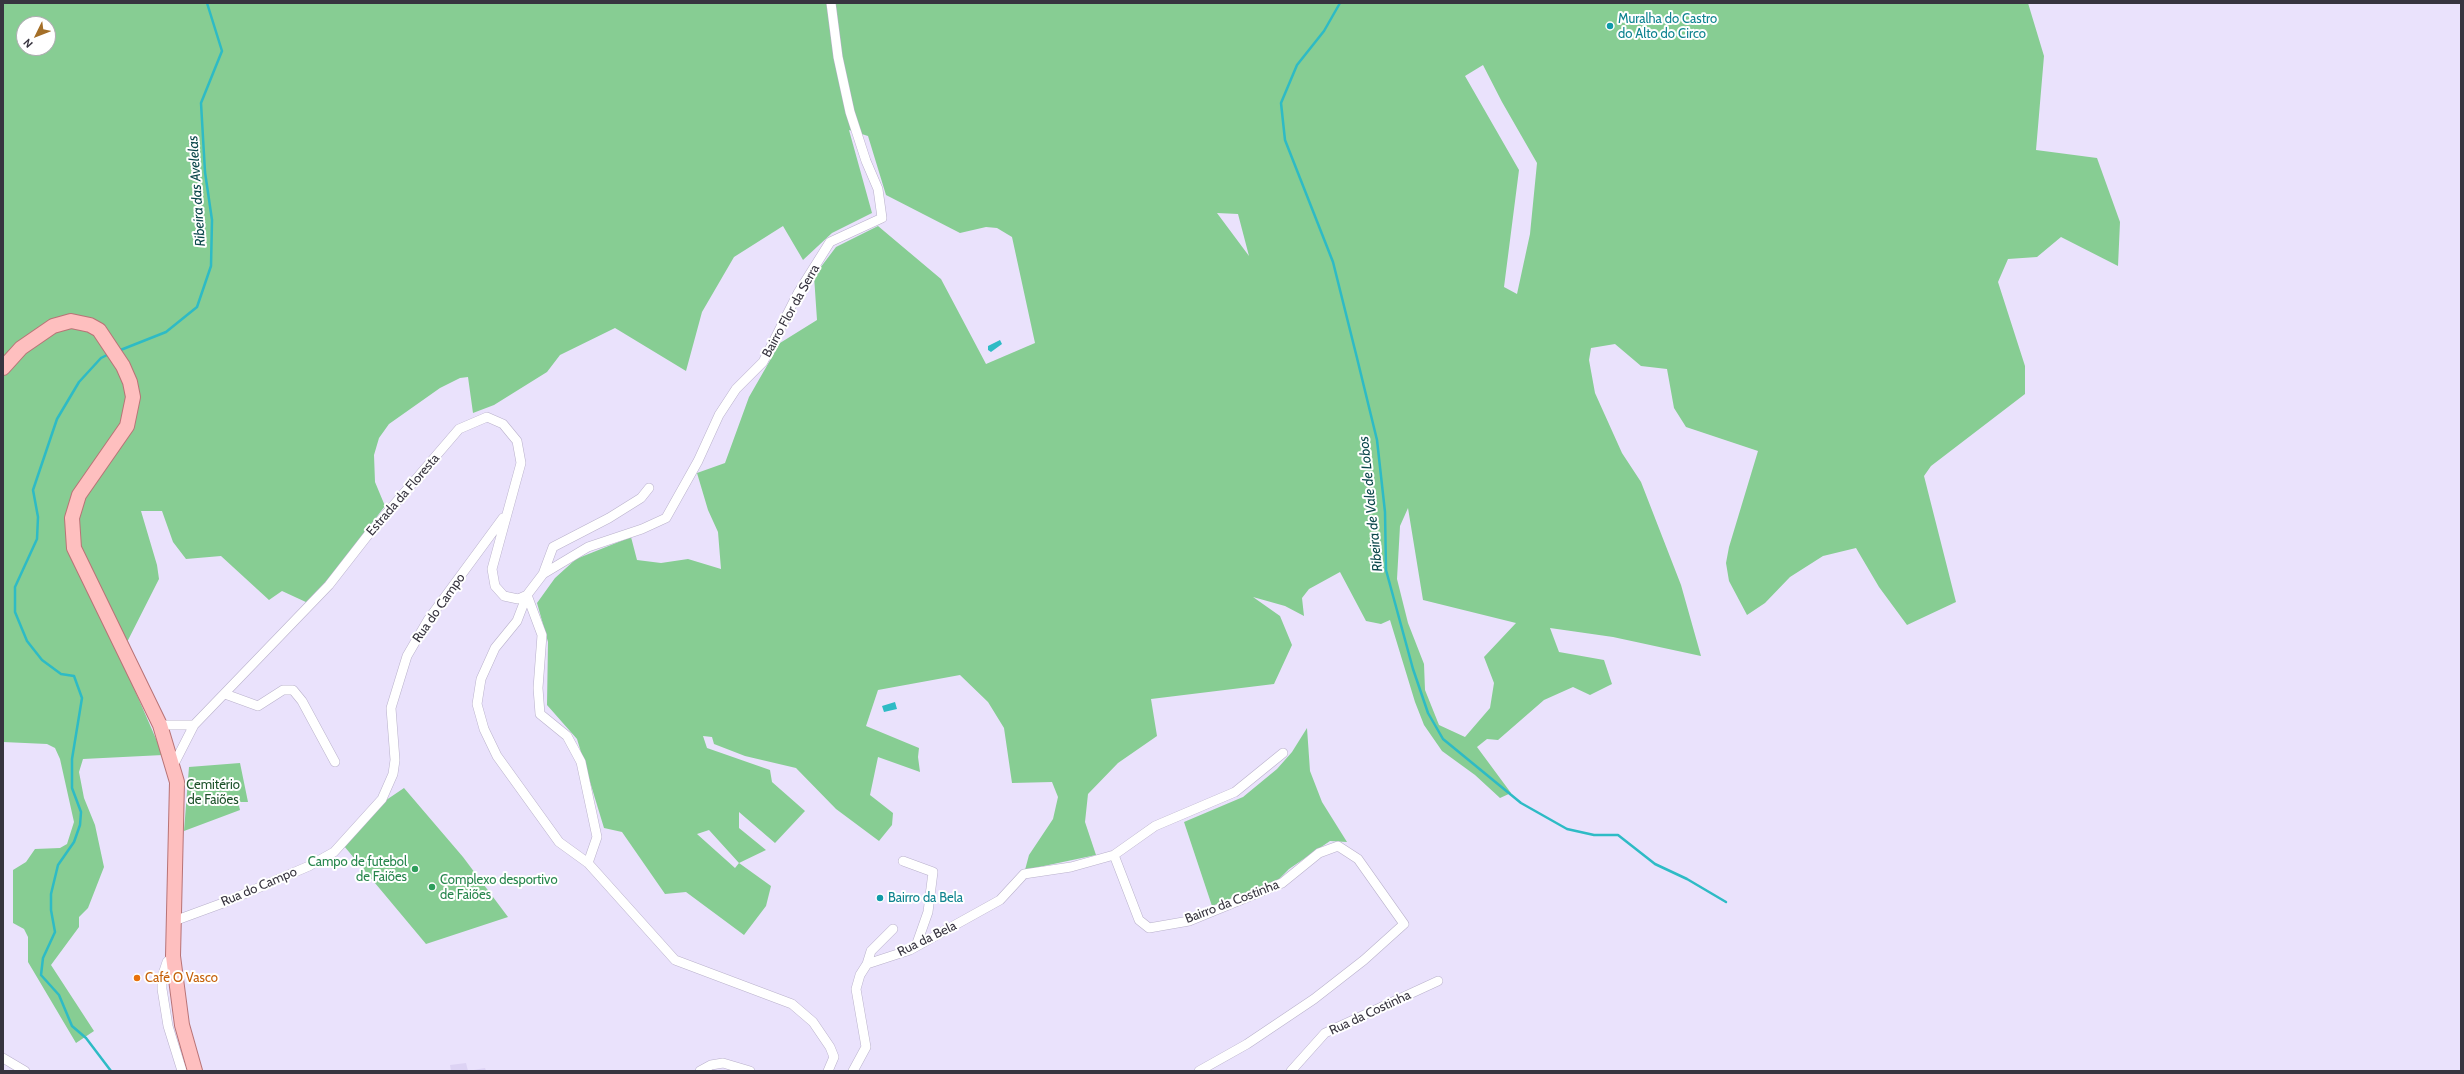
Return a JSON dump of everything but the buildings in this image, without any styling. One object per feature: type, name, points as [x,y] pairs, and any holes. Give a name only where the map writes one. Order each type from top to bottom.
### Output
[{"type":"main road","points":[[3,368],[21,348],[53,326],[71,321],[90,325],[99,330],[123,366],[133,397],[132,409],[123,432],[79,495],[72,518],[74,548],[160,726],[174,766],[177,782],[173,956],[182,1025],[195,1071]]},
{"type":"street","name":"Bairro Flor da Serra","points":[[828,1071],[834,1057],[830,1046],[813,1022],[792,1004],[675,960],[588,863],[559,842],[497,756],[484,729],[477,704],[481,679],[495,648],[517,621],[528,595],[543,574],[588,547],[642,529],[666,518],[698,461],[720,415],[736,389],[763,362],[798,293],[830,242],[882,218],[878,189],[866,161],[850,112],[838,57],[831,3]]},
{"type":"street","name":"Estrada da Floresta","points":[[174,766],[194,726],[329,585],[368,535],[459,429],[487,417],[503,424],[517,441],[521,463],[492,568],[495,586],[504,596],[518,599],[528,595]]},
{"type":"street","points":[[543,574],[553,547],[609,518],[641,498],[649,488]]},
{"type":"street","name":"Rua do Campo","points":[[174,921],[223,903],[309,866],[334,852],[382,798],[393,774],[395,760],[391,708],[407,656],[428,620],[506,514]]},
{"type":"street","points":[[528,595],[542,635],[538,688],[540,714],[567,736],[583,770],[597,836],[588,863]]},
{"type":"street","points":[[225,694],[258,706],[283,690],[293,690],[302,701],[335,762]]},
{"type":"street","points":[[160,726],[194,726]]},
{"type":"street","points":[[1114,855],[1155,826],[1235,792],[1284,753]]},
{"type":"street","name":"Bairro da Costinha","points":[[1114,855],[1139,920],[1149,928],[1189,920],[1282,883],[1319,853],[1338,846],[1358,859],[1404,924],[1364,960],[1314,999],[1247,1044],[1199,1071]]},
{"type":"street","name":"Rua da Bela","points":[[867,964],[916,946],[1000,900],[1024,874],[1071,867],[1114,855]]},
{"type":"street","points":[[903,861],[933,872],[928,912],[916,946]]},
{"type":"street","points":[[852,1071],[866,1046],[856,989],[860,975],[867,964],[871,951],[893,930]]},
{"type":"street","points":[[173,956],[167,962],[162,977],[162,989],[168,1026],[182,1071]]},
{"type":"street","name":"Rua da Costinha","points":[[1291,1071],[1325,1034],[1438,980]]},
{"type":"street","points":[[3,1058],[25,1071]]},
{"type":"street","points":[[700,1071],[711,1065],[723,1063],[750,1071]]},
{"type":"shaded area","points":[[466,1063],[468,1071],[451,1071],[450,1065]]},
{"type":"shaded area","points":[[485,1068],[486,1071],[468,1071]]},
{"type":"green space","points":[[3,3],[2028,3],[2044,56],[2036,150],[2097,158],[2120,222],[2118,266],[2061,237],[2037,257],[2008,259],[1998,282],[2025,366],[2025,394],[1931,466],[1924,476],[1956,602],[1907,625],[1879,587],[1856,548],[1823,556],[1790,577],[1765,603],[1747,615],[1729,581],[1726,563],[1729,547],[1758,451],[1686,427],[1674,408],[1667,369],[1641,366],[1615,344],[1591,348],[1589,360],[1595,393],[1622,453],[1641,482],[1681,585],[1701,656],[1613,637],[1550,628],[1559,652],[1604,660],[1612,684],[1590,695],[1573,687],[1544,700],[1498,740],[1487,739],[1477,747],[1511,793],[1500,798],[1475,775],[1442,751],[1424,725],[1415,702],[1390,620],[1381,624],[1366,621],[1340,572],[1309,589],[1302,598],[1304,616],[1285,606],[1253,597],[1280,616],[1292,645],[1274,684],[1151,699],[1157,736],[1118,763],[1088,794],[1085,822],[1096,855],[1025,870],[1029,855],[1053,819],[1058,797],[1052,782],[1012,783],[1004,728],[988,702],[960,675],[878,690],[866,726],[919,748],[918,757],[920,772],[878,757],[870,795],[893,813],[892,825],[879,841],[836,809],[796,768],[745,756],[714,744],[712,737],[703,736],[707,748],[770,770],[772,782],[805,811],[775,843],[739,812],[739,828],[766,850],[739,863],[771,886],[766,906],[744,935],[686,892],[665,894],[622,832],[604,828],[577,739],[547,705],[548,642],[537,603],[555,578],[576,559],[631,537],[637,560],[661,563],[688,559],[721,569],[718,532],[708,510],[697,473],[725,463],[749,397],[780,343],[817,320],[814,276],[836,247],[878,226],[941,279],[986,364],[1035,343],[1012,237],[997,228],[986,227],[960,233],[886,195],[868,136],[849,130],[872,213],[832,233],[803,260],[783,226],[734,257],[702,312],[686,371],[615,328],[560,355],[547,372],[494,405],[473,413],[468,377],[460,378],[440,388],[389,424],[379,438],[374,455],[375,482],[385,506],[326,583],[308,603],[282,591],[269,600],[221,556],[186,559],[173,542],[162,511],[141,511],[157,565],[159,579],[120,656],[163,755],[83,759],[79,772],[84,798],[95,825],[104,867],[88,908],[79,917],[79,927],[51,965],[94,1031],[76,1043],[28,962],[28,937],[24,929],[13,923],[13,870],[26,862],[35,849],[60,848],[67,844],[74,822],[60,759],[55,748],[47,744],[3,742]],"holes":[[[1483,65],[1502,102],[1537,163],[1530,234],[1517,294],[1504,287],[1519,170],[1465,76]],[[1217,213],[1238,214],[1249,256]],[[1408,508],[1423,600],[1516,623],[1484,657],[1494,683],[1490,708],[1465,737],[1439,725],[1425,690],[1424,664],[1408,623],[1397,579],[1400,526]],[[709,830],[739,863],[735,868],[697,834]]]},
{"type":"green space","points":[[1307,728],[1310,771],[1322,802],[1347,842],[1330,841],[1289,869],[1278,880],[1212,906],[1184,822],[1243,797],[1277,769],[1292,752]]},
{"type":"green space","name":"Cemitério de Faiões","points":[[240,763],[248,802],[238,802],[240,810],[184,831],[189,767]]},
{"type":"green space","name":"Complexo desportivo de Faiões","points":[[404,788],[463,857],[508,917],[426,944],[339,840],[373,809]]},
{"type":"water","points":[[1000,340],[1002,344],[991,352],[988,350],[988,346]]},
{"type":"water","points":[[895,702],[897,709],[884,712],[882,706]]},
{"type":"waterway","name":"Ribeira das Avelelas","points":[[118,351],[166,332],[197,307],[211,266],[212,220],[205,172],[201,103],[222,51],[207,3]]},
{"type":"waterway","name":"Ribeira de Vale de Lobos","points":[[1340,3],[1324,31],[1297,65],[1281,103],[1285,140],[1333,262],[1357,358],[1377,440],[1385,512],[1386,570],[1413,669],[1428,713],[1443,739],[1521,803],[1567,829],[1594,835],[1618,835],[1655,864],[1687,879],[1726,902]]},
{"type":"waterway","name":"Ribeira das Avelelas","points":[[109,354],[101,358],[79,382],[57,419],[33,490],[38,517],[37,539],[15,587],[15,612],[27,641],[42,660],[61,674],[74,676],[82,698],[72,759],[72,788],[81,812],[80,825],[74,842],[58,865],[51,894],[51,910],[55,932],[43,958],[41,975],[59,995],[72,1026],[86,1038],[111,1071]]},
{"type":"place","name":"Muralha do Castro do Alto do Circo","points":[[1610,26]]},
{"type":"place","name":"Campo de futebol de Faiões","points":[[415,869]]},
{"type":"place","name":"Complexo desportivo de Faiões","points":[[432,887]]},
{"type":"place","name":"Bairro da Bela","points":[[880,898]]},
{"type":"place","name":"Café O Vasco","points":[[137,978]]}]
